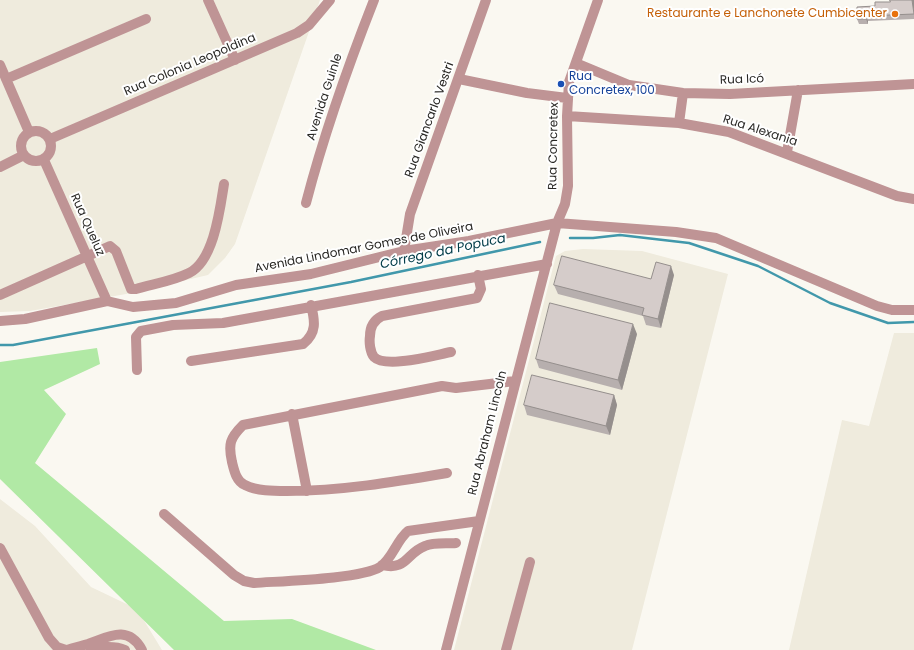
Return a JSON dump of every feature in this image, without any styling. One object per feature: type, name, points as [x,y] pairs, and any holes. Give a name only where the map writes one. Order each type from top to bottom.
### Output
[{"type":"street","points":[[208,0],[235,60]]},
{"type":"street","name":"Rua Colonia Leopoldina","points":[[50,139],[304,29],[315,19],[330,0]]},
{"type":"street","name":"Avenida Guinle","points":[[306,203],[355,47],[374,0]]},
{"type":"street","name":"Rua Giancarlo Vestri","points":[[404,251],[410,214],[486,0]]},
{"type":"street","name":"Rua Concretex","points":[[557,223],[565,204],[568,186],[567,98],[569,82],[598,0]]},
{"type":"street","points":[[6,80],[146,19]]},
{"type":"street","name":"Rua Icó","points":[[576,63],[628,85],[683,93],[730,94],[914,84]]},
{"type":"street","points":[[0,65],[29,132]]},
{"type":"street","points":[[459,79],[527,93],[567,98]]},
{"type":"street","points":[[787,152],[798,90]]},
{"type":"street","points":[[679,123],[683,93]]},
{"type":"street","name":"Rua Alexania","points":[[567,116],[679,123],[729,132],[787,152],[897,196],[914,199]]},
{"type":"street","points":[[29,132],[44,132],[50,139],[52,148],[44,160],[33,161],[24,155],[22,143],[29,132]]},
{"type":"street","points":[[0,167],[24,155]]},
{"type":"street","name":"Rua Queluz","points":[[44,160],[107,301]]},
{"type":"street","points":[[0,295],[110,246],[116,251],[131,289],[190,273],[202,263],[208,253],[219,216],[224,184]]},
{"type":"street","name":"Avenida Lindomar Gomes de Oliveira","points":[[0,321],[25,319],[107,301],[133,307],[176,303],[236,285],[311,274],[404,251],[469,241],[557,223],[676,232],[716,238],[877,306],[892,310],[914,310]]},
{"type":"street","name":"Rua Abraham Lincoln","points":[[446,650],[557,223]]},
{"type":"street","points":[[137,370],[136,337],[141,330],[173,325],[223,323],[312,305],[547,264]]},
{"type":"street","points":[[451,352],[395,362],[379,360],[372,352],[370,331],[377,319],[382,316],[477,298],[481,289],[478,275]]},
{"type":"street","points":[[190,362],[303,344],[308,339],[315,327],[312,305]]},
{"type":"street","points":[[447,473],[358,487],[308,491],[267,491],[244,485],[235,474],[229,448],[233,434],[243,425],[292,414],[442,386],[456,388],[515,381]]},
{"type":"street","points":[[292,414],[308,491]]},
{"type":"street","points":[[164,514],[234,575],[244,581],[254,584],[364,574],[382,565],[401,537],[408,531],[480,520]]},
{"type":"street","points":[[382,565],[390,567],[402,564],[420,548],[426,545],[456,543]]},
{"type":"street","points":[[0,548],[49,638],[57,647],[66,650],[109,635],[118,634],[129,637],[138,643],[142,650]]},
{"type":"street","points":[[506,650],[530,562]]},
{"type":"street","points":[[91,650],[98,647],[119,648],[125,650]]},
{"type":"shaded area","points":[[0,0],[320,0],[235,244],[225,258],[208,275],[126,294],[30,311],[0,312]]},
{"type":"shaded area","points":[[583,249],[642,251],[728,274],[632,650],[454,650],[556,256],[565,251]]},
{"type":"shaded area","points":[[894,333],[914,333],[914,650],[789,650],[842,420],[869,426]]},
{"type":"shaded area","points":[[0,499],[35,526],[91,587],[137,609],[162,650],[0,650]]},
{"type":"green space","points":[[97,348],[100,364],[44,390],[66,414],[35,463],[224,621],[292,619],[376,650],[174,650],[0,479],[0,362]]},
{"type":"building","points":[[890,0],[912,0],[914,14],[866,16],[866,19],[857,19],[857,7],[875,6],[875,2],[890,2]]},
{"type":"building","points":[[562,256],[651,279],[656,262],[671,266],[658,319],[642,315],[644,308],[554,285]]},
{"type":"building","points":[[550,303],[633,324],[618,380],[536,359]]},
{"type":"building","points":[[532,375],[614,395],[606,426],[524,405]]},
{"type":"waterway","name":"Córrego da Popuca","points":[[570,238],[593,238],[620,235],[689,243],[758,266],[830,303],[888,323],[914,322]]},
{"type":"waterway","points":[[0,345],[13,345],[351,282],[540,242]]},
{"type":"place","name":"Restaurante e Lanchonete Cumbicenter","points":[[895,14]]},
{"type":"place","name":"Rua Concretex, 100","points":[[561,84]]}]
